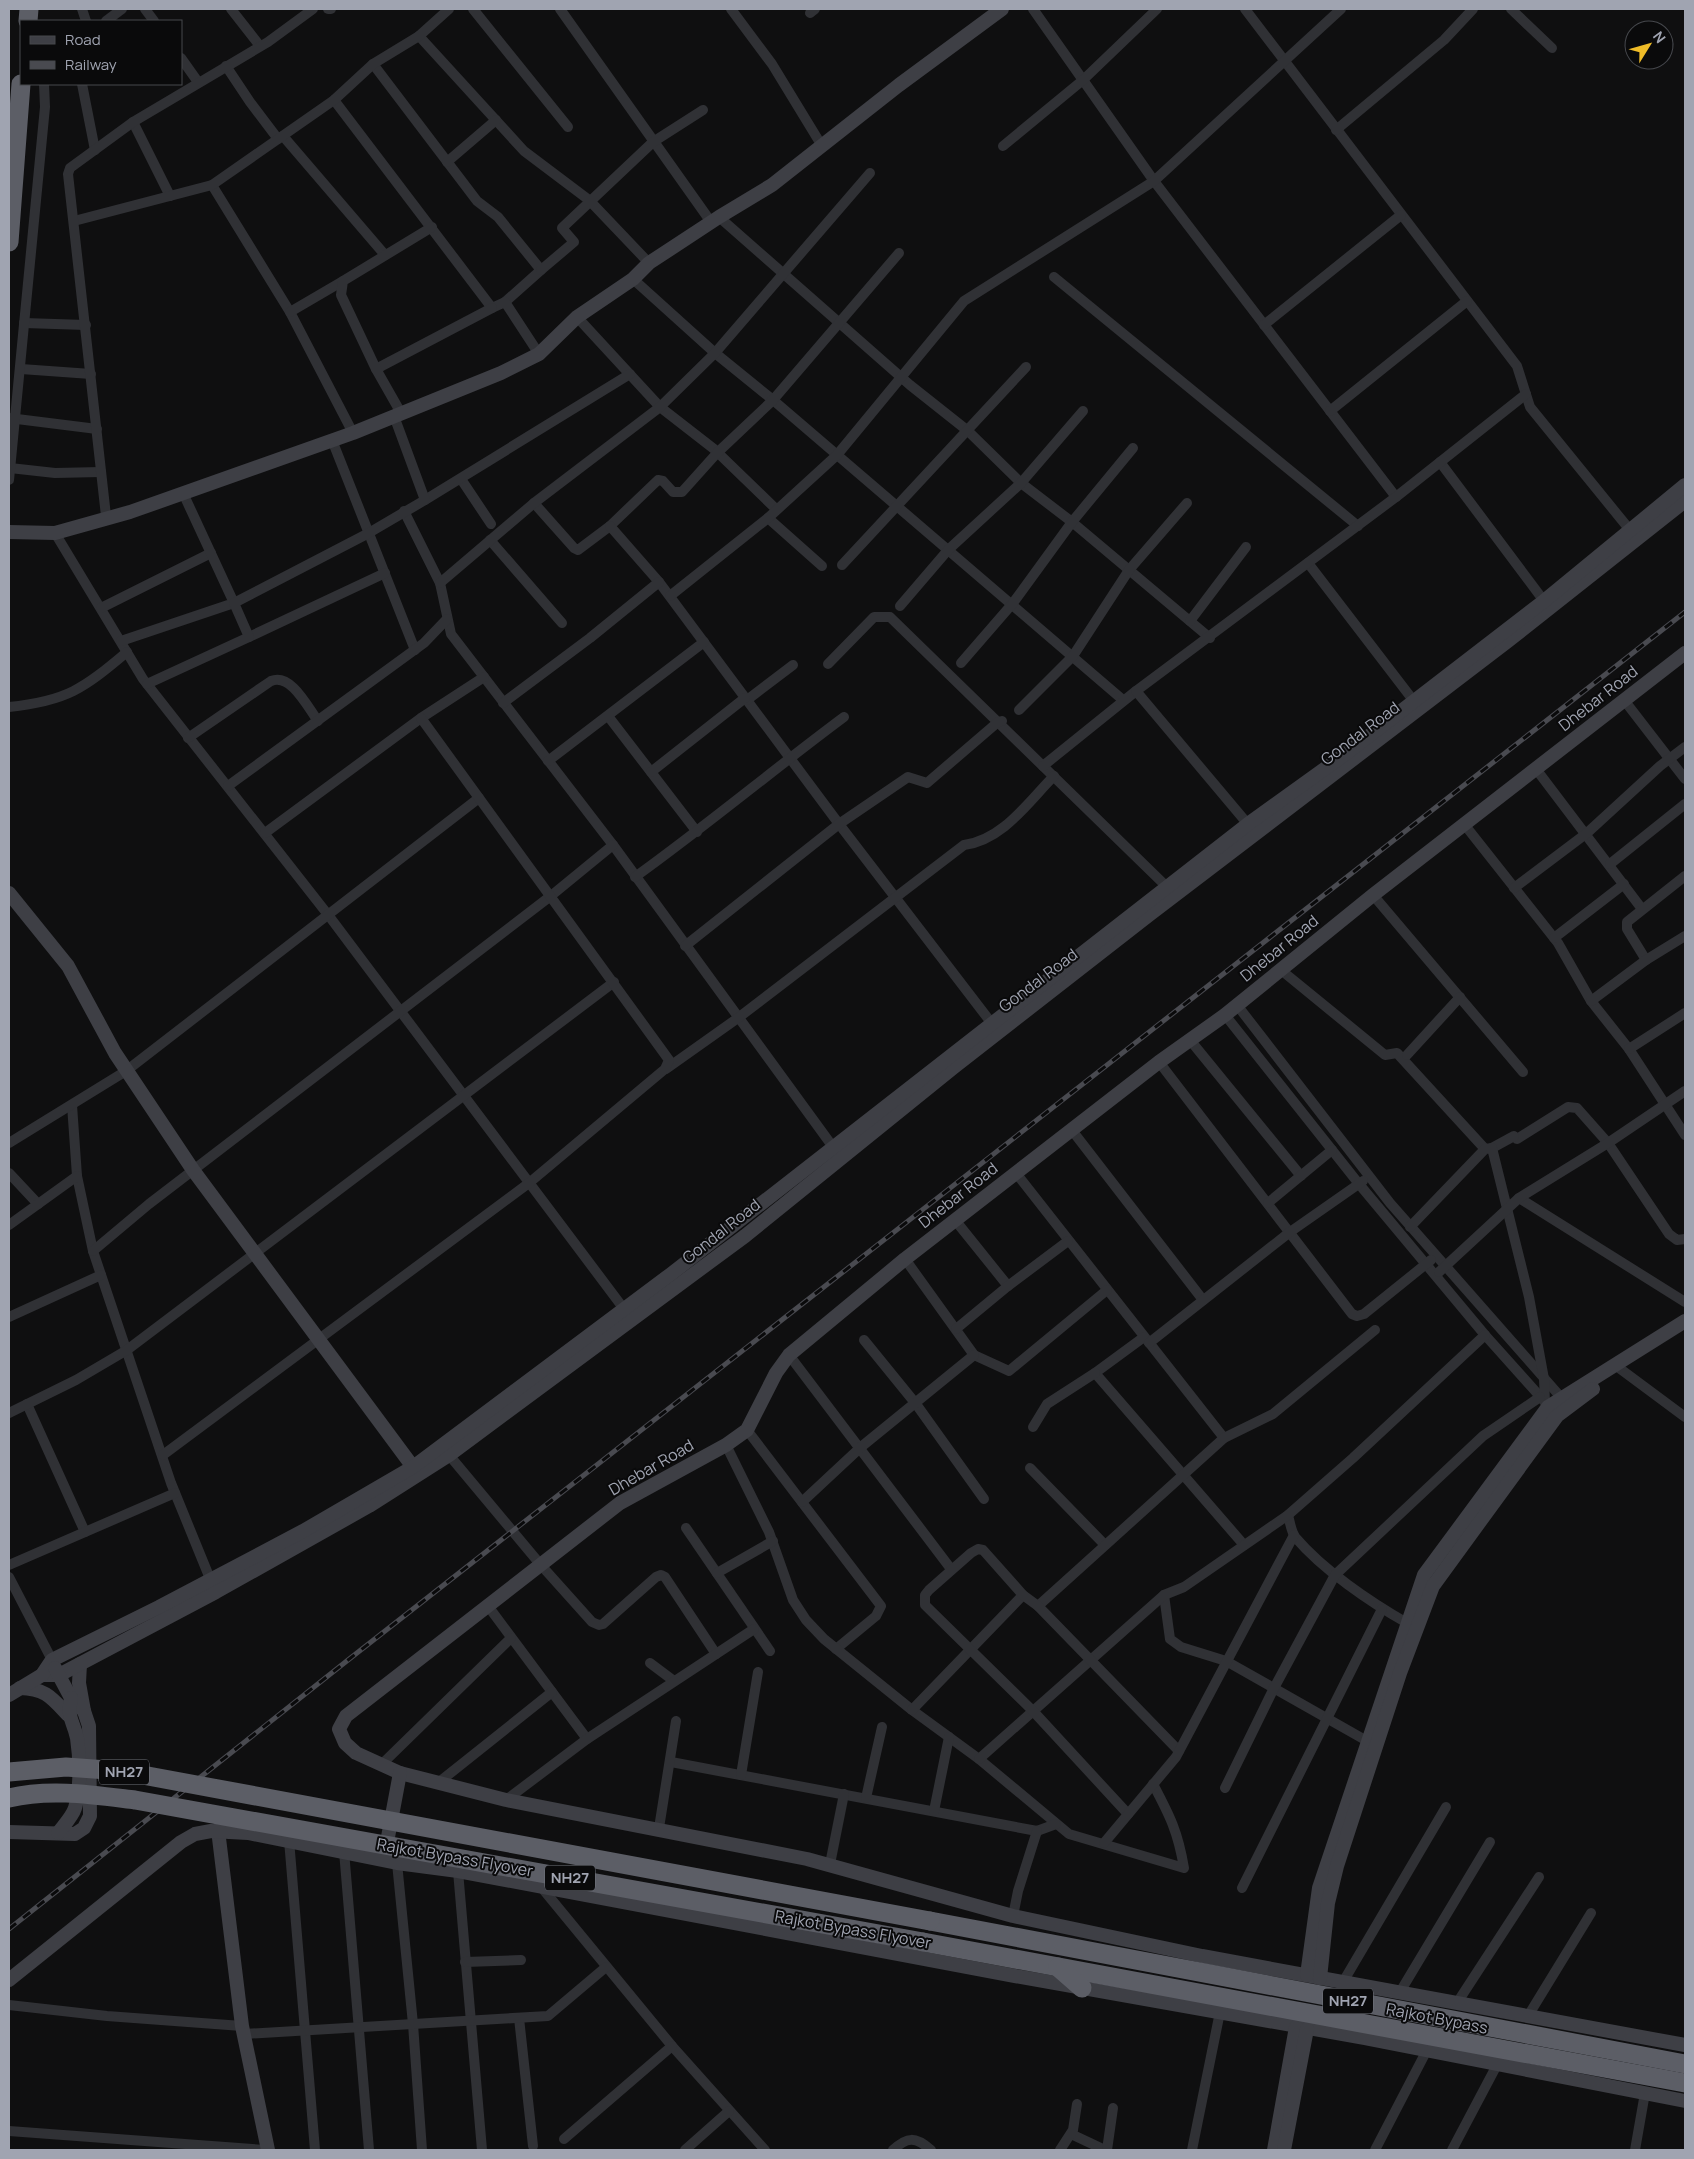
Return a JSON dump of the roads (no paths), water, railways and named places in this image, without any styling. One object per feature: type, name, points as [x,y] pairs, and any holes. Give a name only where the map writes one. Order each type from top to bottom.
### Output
[{"type":"highway","points":[[9,242],[22,85]]},
{"type":"highway","name":"Rajkot Bypass Flyover","points":[[9,1772],[66,1767],[121,1771],[930,1921],[1011,1938]]},
{"type":"highway","name":"Rajkot Bypass Flyover","points":[[13,1800],[67,1793],[135,1800],[924,1942],[1016,1968]]},
{"type":"highway","name":"Rajkot Bypass","points":[[1011,1938],[1685,2064]]},
{"type":"highway","points":[[1057,1966],[1082,1988]]},
{"type":"highway","name":"Rajkot Bypass","points":[[1016,1968],[1057,1966],[1685,2082]]},
{"type":"street","points":[[107,20],[122,9]]},
{"type":"street","points":[[145,9],[153,20]]},
{"type":"street","points":[[231,9],[260,46]]},
{"type":"street","points":[[106,516],[68,174],[73,164],[134,122],[260,46],[313,9]]},
{"type":"street","points":[[74,221],[212,185],[334,100],[373,64],[419,36],[449,9]]},
{"type":"street","points":[[473,9],[568,127]]},
{"type":"street","points":[[560,9],[653,142],[715,219],[841,323],[902,378],[968,431],[1021,483],[1072,522],[1210,638]]},
{"type":"street","points":[[731,9],[772,64],[822,146]]},
{"type":"street","points":[[9,532],[55,532],[106,516],[130,512],[353,433],[501,373],[540,354],[577,317],[633,279],[649,263],[715,219],[772,185],[899,85],[1002,9]]},
{"type":"street","points":[[1003,146],[1083,80],[1157,9]]},
{"type":"street","points":[[1245,9],[1517,366],[1530,406],[1634,535]]},
{"type":"street","points":[[670,596],[768,518],[837,455],[964,301],[1154,181],[1341,9]]},
{"type":"street","points":[[1336,130],[1444,40],[1473,9]]},
{"type":"street","points":[[1511,9],[1552,48]]},
{"type":"street","points":[[1037,10],[1083,80],[1154,181],[1396,497]]},
{"type":"street","points":[[419,36],[524,151],[589,200],[649,263]]},
{"type":"street","points":[[182,59],[198,82]]},
{"type":"street","points":[[373,64],[477,201],[498,217],[541,270]]},
{"type":"street","points":[[226,66],[250,102],[385,255]]},
{"type":"street","points":[[9,480],[11,419],[21,370],[44,107],[44,85]]},
{"type":"street","points":[[82,85],[95,150]]},
{"type":"street","points":[[334,100],[492,308]]},
{"type":"street","points":[[376,369],[505,302],[574,242],[562,228],[589,200],[653,142],[703,110]]},
{"type":"street","points":[[448,162],[496,120]]},
{"type":"street","points":[[134,122],[170,196]]},
{"type":"street","points":[[440,583],[534,503],[660,408],[715,353],[870,173]]},
{"type":"street","points":[[212,185],[290,312],[353,433]]},
{"type":"street","points":[[1264,324],[1401,215]]},
{"type":"street","points":[[290,312],[432,227]]},
{"type":"street","points":[[534,503],[574,548],[578,550],[610,526],[658,480],[663,481],[673,492],[682,492],[717,453],[773,400],[841,323],[899,253]]},
{"type":"street","points":[[1054,277],[1358,526]]},
{"type":"street","points":[[633,279],[715,353],[1012,603],[1123,700]]},
{"type":"street","points":[[343,281],[341,295],[398,414],[425,500]]},
{"type":"street","points":[[1330,411],[1467,300]]},
{"type":"street","points":[[505,302],[540,354]]},
{"type":"street","points":[[577,317],[660,408],[717,453],[776,509]]},
{"type":"street","points":[[24,323],[86,326]]},
{"type":"street","points":[[842,565],[1026,367]]},
{"type":"street","points":[[21,370],[91,374]]},
{"type":"street","points":[[121,641],[234,604],[367,534],[461,479],[630,374]]},
{"type":"street","points":[[1043,766],[1123,700],[1210,638],[1358,526],[1526,394]]},
{"type":"street","points":[[900,606],[948,550],[1021,483],[1083,410]]},
{"type":"street","points":[[11,419],[97,428]]},
{"type":"street","points":[[332,440],[367,534],[385,573],[415,650]]},
{"type":"street","points":[[960,662],[1012,603],[1072,522],[1133,448]]},
{"type":"street","points":[[1440,462],[1544,601]]},
{"type":"street","points":[[10,468],[55,474],[102,472]]},
{"type":"street","points":[[461,479],[491,524]]},
{"type":"street","points":[[42,1675],[59,1675],[80,1664],[413,1467],[628,1315],[833,1147],[1167,887],[1252,829],[1414,700],[1634,535],[1685,485]]},
{"type":"street","points":[[183,493],[249,637]]},
{"type":"street","name":"Gondal Road","points":[[213,1586],[410,1482],[449,1455],[628,1315],[745,1236],[1252,829],[1634,535],[1685,501]]},
{"type":"street","points":[[1018,710],[1073,656],[1129,570],[1187,503]]},
{"type":"street","points":[[404,511],[440,583],[451,634],[613,846],[833,1147]]},
{"type":"street","points":[[768,518],[822,566]]},
{"type":"street","points":[[610,526],[670,596],[839,824],[993,1024]]},
{"type":"street","points":[[55,532],[148,684],[188,738],[228,786],[329,916],[628,1315]]},
{"type":"street","points":[[490,540],[562,623]]},
{"type":"street","points":[[1190,621],[1246,547]]},
{"type":"street","points":[[101,608],[211,553]]},
{"type":"street","points":[[1308,563],[1414,700]]},
{"type":"street","points":[[148,684],[385,573]]},
{"type":"street","points":[[503,703],[590,638],[659,582]]},
{"type":"street","points":[[828,664],[874,616],[890,617],[1000,721],[1043,766],[1167,887]]},
{"type":"street","points":[[228,786],[415,650],[447,619]]},
{"type":"street","points":[[548,761],[704,642]]},
{"type":"street","points":[[9,707],[47,702],[81,689],[127,652]]},
{"type":"street","name":"Dhebar Road","points":[[1685,653],[1373,895],[1225,1015],[1159,1062],[905,1258],[789,1355],[776,1373],[748,1430],[726,1445],[632,1495],[540,1564],[340,1722],[338,1728],[345,1743],[356,1753],[381,1765],[400,1773],[506,1800],[659,1828],[830,1864],[1013,1916],[1343,1982],[1685,2045]]},
{"type":"street","points":[[651,772],[746,699],[793,666]]},
{"type":"street","points":[[265,833],[421,718],[484,677]]},
{"type":"street","points":[[188,738],[271,680],[279,678],[287,681],[318,720]]},
{"type":"street","points":[[1136,691],[1252,829]]},
{"type":"street","points":[[1624,700],[1685,778]]},
{"type":"street","points":[[608,716],[696,832]]},
{"type":"street","points":[[635,877],[844,717]]},
{"type":"street","points":[[421,718],[552,895],[663,1050],[669,1060],[665,1069]]},
{"type":"street","points":[[685,946],[839,824],[908,777],[927,783],[1000,721]]},
{"type":"street","points":[[1514,888],[1587,833],[1685,747]]},
{"type":"street","points":[[1536,769],[1587,833],[1642,909]]},
{"type":"street","points":[[163,1455],[320,1341],[529,1183],[665,1069],[738,1018],[895,896],[964,845],[974,844],[998,834],[1054,776]]},
{"type":"street","points":[[9,1143],[126,1071],[329,916],[479,798]]},
{"type":"street","points":[[1610,864],[1685,804]]},
{"type":"street","points":[[1464,824],[1554,938],[1591,1000],[1629,1049],[1663,1105],[1685,1135]]},
{"type":"street","points":[[93,1250],[193,1170],[552,895],[613,846]]},
{"type":"street","points":[[1646,960],[1627,928],[1627,922],[1685,876]]},
{"type":"street","points":[[1554,938],[1624,884]]},
{"type":"street","points":[[9,893],[68,966],[126,1071],[193,1170],[413,1467]]},
{"type":"street","points":[[1373,895],[1523,1072]]},
{"type":"street","points":[[1591,1000],[1646,960],[1685,936]]},
{"type":"street","points":[[1280,970],[1385,1055],[1397,1053],[1489,1148],[1507,1209],[1529,1297],[1547,1405],[1433,1586],[1395,1690],[1337,1866],[1313,1976]]},
{"type":"street","points":[[9,1413],[84,1376],[127,1350],[255,1256],[463,1095],[614,982]]},
{"type":"street","points":[[1407,1055],[1460,997]]},
{"type":"street","points":[[1237,1005],[1410,1227],[1565,1402]]},
{"type":"street","points":[[1629,1049],[1685,1013]]},
{"type":"street","points":[[1225,1015],[1359,1184],[1485,1335],[1547,1405]]},
{"type":"street","points":[[1190,1040],[1301,1176]]},
{"type":"street","points":[[1159,1062],[1355,1316],[1364,1314],[1435,1256]]},
{"type":"street","points":[[1435,1275],[1519,1198],[1608,1143],[1685,1091]]},
{"type":"street","points":[[72,1105],[77,1176],[93,1250],[175,1493],[213,1586]]},
{"type":"street","points":[[1410,1227],[1489,1148],[1515,1137],[1573,1106],[1579,1110],[1608,1143],[1669,1234],[1677,1240],[1685,1239]]},
{"type":"street","points":[[1071,1130],[1203,1300]]},
{"type":"street","points":[[1268,1203],[1332,1150]]},
{"type":"street","points":[[9,1173],[38,1204]]},
{"type":"street","points":[[1016,1173],[1224,1438]]},
{"type":"street","points":[[1033,1427],[1047,1404],[1147,1340],[1203,1300],[1290,1232],[1370,1175]]},
{"type":"street","points":[[9,1225],[77,1176]]},
{"type":"street","points":[[1519,1198],[1685,1302]]},
{"type":"street","points":[[955,1220],[1008,1286]]},
{"type":"street","points":[[956,1330],[1008,1286],[1068,1240]]},
{"type":"street","points":[[905,1258],[974,1355],[1009,1370],[1107,1290]]},
{"type":"street","points":[[9,1317],[101,1275]]},
{"type":"street","points":[[1225,1788],[1274,1688],[1336,1575],[1482,1436],[1547,1405],[1565,1402],[1619,1368],[1685,1321]]},
{"type":"street","points":[[1038,1606],[1224,1438],[1273,1414],[1375,1330]]},
{"type":"street","points":[[1619,1368],[1685,1332]]},
{"type":"street","points":[[979,1759],[1164,1595],[1184,1587],[1288,1515],[1353,1458],[1485,1335]]},
{"type":"street","points":[[864,1340],[916,1404],[984,1499]]},
{"type":"street","points":[[789,1355],[861,1447],[951,1570]]},
{"type":"street","points":[[802,1502],[861,1447],[974,1355]]},
{"type":"street","points":[[1619,1368],[1685,1417]]},
{"type":"street","points":[[1095,1373],[1244,1545]]},
{"type":"street","points":[[27,1404],[85,1532]]},
{"type":"street","points":[[1313,1976],[1318,1888],[1424,1575],[1547,1405]]},
{"type":"street","points":[[748,1430],[882,1606],[876,1616],[836,1649]]},
{"type":"street","points":[[726,1445],[773,1541],[798,1609],[836,1649],[912,1710],[979,1759],[1068,1834],[1184,1868],[1179,1840],[1173,1821],[1153,1784]]},
{"type":"street","points":[[449,1455],[540,1564],[592,1622],[599,1625],[661,1575],[665,1577],[716,1654]]},
{"type":"street","points":[[1030,1468],[1105,1545]]},
{"type":"street","points":[[9,1565],[175,1493]]},
{"type":"street","points":[[1288,1515],[1294,1535],[1336,1575],[1382,1609],[1407,1623]]},
{"type":"street","points":[[686,1528],[770,1651]]},
{"type":"street","points":[[1104,1843],[1179,1751],[1294,1535]]},
{"type":"street","points":[[717,1574],[773,1541]]},
{"type":"street","points":[[1128,1814],[1033,1711],[925,1605],[925,1595],[929,1590],[971,1553],[978,1549],[983,1550],[1023,1595],[1038,1606],[1179,1751]]},
{"type":"street","points":[[9,1577],[70,1698],[84,1711]]},
{"type":"street","points":[[14,1691],[42,1675],[52,1660],[159,1608],[213,1586]]},
{"type":"street","points":[[912,1710],[1023,1595]]},
{"type":"street","points":[[1164,1595],[1170,1639],[1181,1647],[1226,1662],[1367,1741]]},
{"type":"street","points":[[488,1606],[587,1739]]},
{"type":"street","points":[[1242,1888],[1382,1609]]},
{"type":"street","points":[[506,1800],[587,1739],[754,1630]]},
{"type":"street","points":[[381,1765],[511,1638]]},
{"type":"street","points":[[650,1663],[674,1681]]},
{"type":"street","points":[[9,1832],[75,1834],[84,1828],[90,1816],[91,1747],[89,1726],[79,1683],[80,1664]]},
{"type":"street","points":[[741,1775],[758,1672]]},
{"type":"street","points":[[14,1691],[39,1689],[50,1696],[68,1715],[77,1740],[77,1798],[70,1818],[58,1833]]},
{"type":"street","points":[[438,1783],[552,1692]]},
{"type":"street","points":[[68,1715],[70,1698]]},
{"type":"street","points":[[659,1828],[676,1721]]},
{"type":"street","points":[[866,1798],[882,1727]]},
{"type":"street","points":[[934,1811],[949,1737]]},
{"type":"street","points":[[671,1762],[1037,1831],[1056,1824]]},
{"type":"street","points":[[400,1773],[388,1830],[413,2024],[422,2150]]},
{"type":"street","points":[[830,1864],[844,1794]]},
{"type":"street","points":[[1343,1982],[1446,1807]]},
{"type":"street","points":[[9,2131],[266,2150],[243,2030],[218,1830]]},
{"type":"street","points":[[9,1980],[174,1846],[195,1834],[218,1830],[289,1840],[391,1861],[458,1871],[542,1888],[1016,1968],[1082,1988],[1498,2063],[1685,2101]]},
{"type":"street","points":[[1011,1938],[1018,1891],[1037,1831]]},
{"type":"street","points":[[289,1840],[315,2150]]},
{"type":"street","points":[[1400,1992],[1490,1842]]},
{"type":"street","points":[[344,1851],[369,2150]]},
{"type":"street","points":[[458,1871],[482,2150]]},
{"type":"street","points":[[1457,2003],[1540,1877]]},
{"type":"street","points":[[542,1888],[672,2046],[765,2150]]},
{"type":"street","points":[[1528,2016],[1591,1913]]},
{"type":"street","points":[[465,1962],[520,1960]]},
{"type":"street","points":[[9,2005],[243,2030],[304,2030],[470,2022],[544,2017],[553,2014],[606,1967]]},
{"type":"street","points":[[1192,2150],[1220,2012]]},
{"type":"street","points":[[519,2018],[533,2146]]},
{"type":"street","points":[[1274,2150],[1301,2028]]},
{"type":"street","points":[[1284,2150],[1301,2028]]},
{"type":"street","points":[[564,2139],[672,2046]]},
{"type":"street","points":[[1376,2150],[1427,2050]]},
{"type":"street","points":[[1452,2150],[1498,2063]]},
{"type":"street","points":[[1635,2150],[1645,2093]]},
{"type":"street","points":[[1060,2150],[1071,2134],[1077,2104]]},
{"type":"street","points":[[1071,2134],[1106,2150],[1113,2108]]},
{"type":"street","points":[[685,2150],[729,2111]]},
{"type":"street","points":[[893,2150],[904,2140],[912,2139],[931,2150]]},
{"type":"railway","points":[[9,1929],[348,1660],[1685,612]]}]
